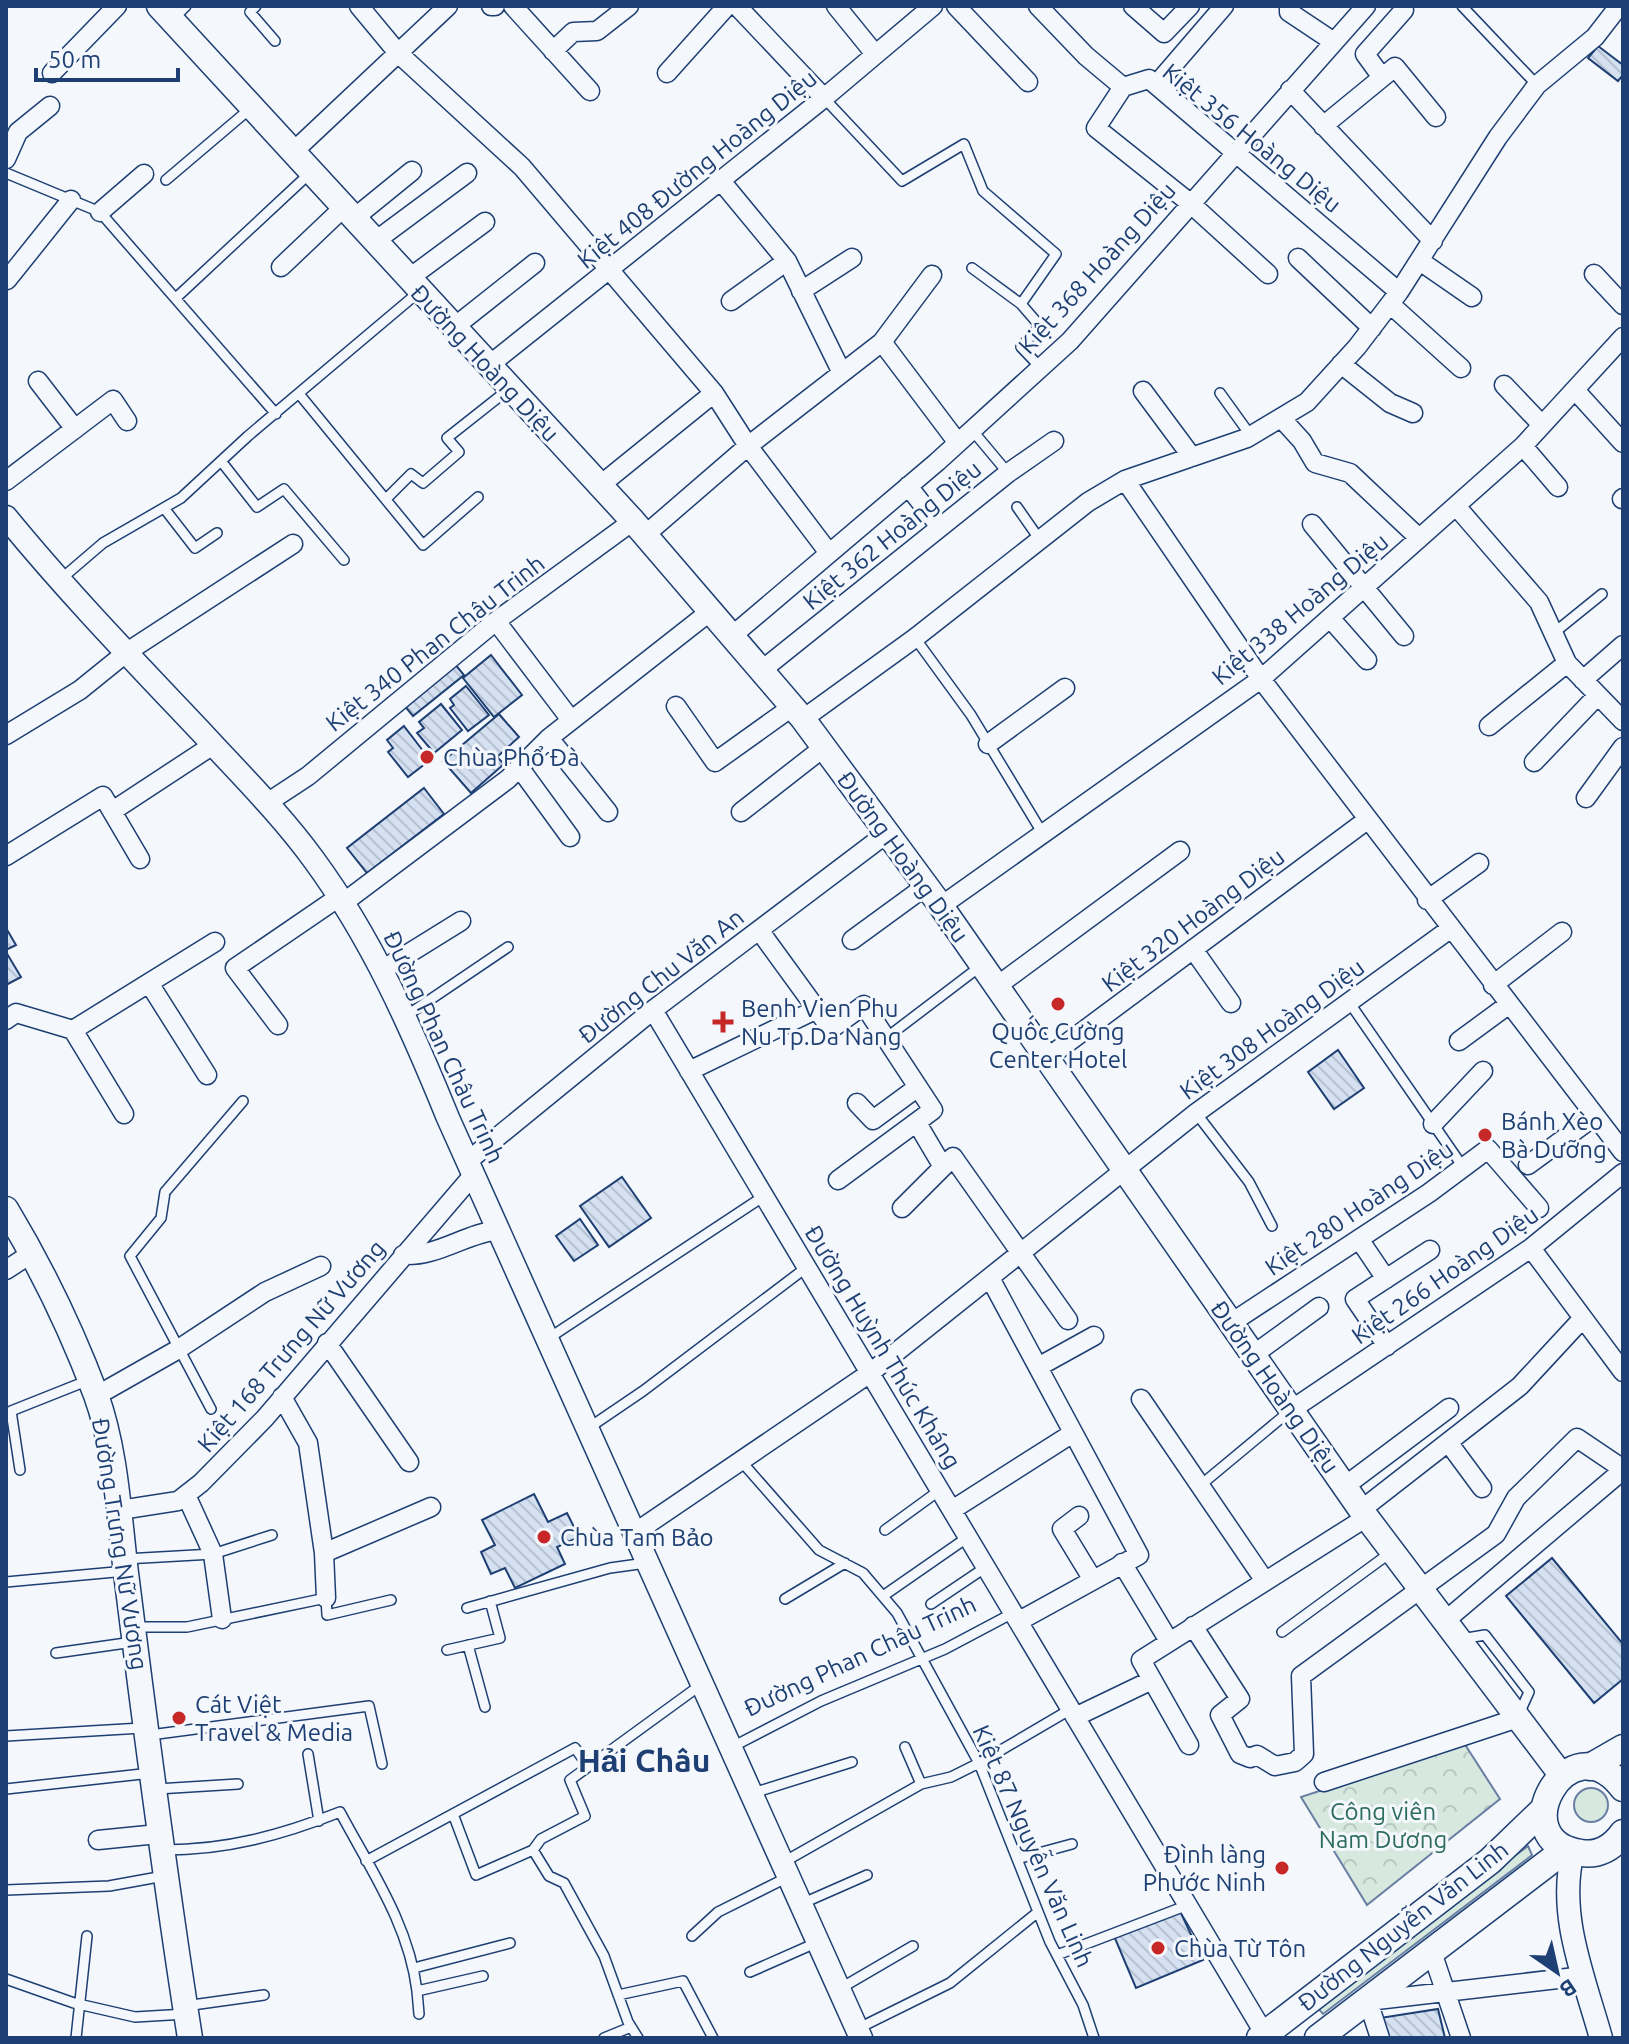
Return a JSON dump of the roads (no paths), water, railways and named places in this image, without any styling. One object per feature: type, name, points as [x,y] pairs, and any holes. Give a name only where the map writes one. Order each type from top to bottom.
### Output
[{"type":"main road","name":"Đường Hoàng Diệu","points":[[172,11],[310,173],[639,528],[798,713],[941,906],[1364,1513],[1562,1776]]},
{"type":"main road","name":"Đường Trưng Nữ Vương","points":[[6,1209],[32,1253],[93,1388],[120,1510],[159,1842],[187,2019]]},
{"type":"main road","points":[[1562,1776],[1590,1767],[1623,1748]]},
{"type":"main road","points":[[1590,1767],[1609,1774],[1623,1788]]},
{"type":"main road","name":"Đường Nguyễn Văn Linh","points":[[1264,2037],[1490,1861],[1543,1810],[1548,1791],[1562,1776]]},
{"type":"main road","points":[[1543,1810],[1552,1837],[1570,1850],[1597,1853],[1621,1840]]},
{"type":"main road","name":"Đường Nguyễn Văn Linh","points":[[1318,2038],[1570,1850]]},
{"type":"street","points":[[52,73],[117,6]]},
{"type":"street","points":[[359,6],[398,53],[522,167],[607,271],[714,393],[748,446],[829,553]]},
{"type":"street","points":[[293,152],[448,6]]},
{"type":"street","points":[[513,6],[590,91]]},
{"type":"street","points":[[553,51],[573,32],[597,31],[629,6]]},
{"type":"street","points":[[667,73],[727,6]]},
{"type":"street","points":[[737,6],[824,98]]},
{"type":"street","points":[[836,6],[875,54]]},
{"type":"street","name":"Kiệt 408 Đường Hoàng Diệu","points":[[488,366],[824,98],[933,6]]},
{"type":"street","points":[[956,6],[1028,82]]},
{"type":"street","name":"Kiệt 356 Hoàng Diệu","points":[[1038,6],[1086,56],[1123,87],[1149,79],[1236,151],[1395,298],[1461,368]]},
{"type":"street","points":[[1140,8],[1164,33],[1190,6]]},
{"type":"street","points":[[1156,85],[1224,6]]},
{"type":"street","points":[[1289,6],[1289,12],[1334,42]]},
{"type":"street","name":"Kiệt 368 Hoàng Diệu","points":[[733,635],[908,486],[1070,341],[1366,6]]},
{"type":"street","points":[[676,706],[715,762],[915,638],[1040,540],[1125,480],[1251,436],[1307,402],[1395,298],[1498,137],[1537,85],[1595,37],[1619,6]]},
{"type":"street","points":[[1381,76],[1365,54],[1404,10]]},
{"type":"street","points":[[1323,126],[1395,67],[1436,117]]},
{"type":"street","points":[[1123,87],[1096,128],[1190,203],[1268,274]]},
{"type":"street","name":"Kiệt 356 Hoàng Diệu","points":[[1290,90],[1433,241]]},
{"type":"street","points":[[6,159],[18,132],[50,106]]},
{"type":"street","points":[[281,267],[348,214],[412,171]]},
{"type":"street","points":[[374,242],[467,173]]},
{"type":"street","points":[[100,212],[144,174]]},
{"type":"street","points":[[721,181],[787,261],[842,373]]},
{"type":"street","points":[[7,280],[71,200]]},
{"type":"street","points":[[414,285],[485,222]]},
{"type":"street","points":[[801,291],[852,258]]},
{"type":"street","points":[[1298,258],[1372,328]]},
{"type":"street","points":[[731,301],[787,261]]},
{"type":"street","points":[[1420,261],[1472,297]]},
{"type":"street","points":[[453,328],[535,263]]},
{"type":"street","points":[[1594,274],[1623,305]]},
{"type":"street","name":"Kiệt 340 Phan Châu Trinh","points":[[267,803],[308,776],[496,621],[639,528],[882,342],[932,275]]},
{"type":"street","name":"Kiệt 338 Hoàng Diệu","points":[[941,906],[1261,679],[1523,446],[1622,340]]},
{"type":"street","points":[[882,342],[965,436]]},
{"type":"street","points":[[1341,364],[1390,403],[1413,413]]},
{"type":"street","points":[[38,381],[75,429]]},
{"type":"street","points":[[1504,385],[1542,425]]},
{"type":"street","points":[[1575,390],[1623,443]]},
{"type":"street","points":[[1143,391],[1192,457]]},
{"type":"street","points":[[598,487],[714,393]]},
{"type":"street","points":[[6,481],[113,400],[127,421]]},
{"type":"street","points":[[1282,419],[1302,441],[1315,463],[1350,473],[1419,538]]},
{"type":"street","name":"Kiệt 362 Hoàng Diệu","points":[[762,670],[1008,473],[1054,441]]},
{"type":"street","points":[[1523,446],[1558,487]]},
{"type":"street","points":[[1125,480],[1261,679],[1427,900],[1623,1152]]},
{"type":"street","points":[[908,486],[940,527]]},
{"type":"street","points":[[1456,506],[1539,602],[1567,663],[1621,716]]},
{"type":"street","name":"Đường Phan Châu Trinh","points":[[6,517],[59,581],[267,803],[341,900],[382,970],[406,1016],[471,1168],[590,1427],[750,1794],[859,2034]]},
{"type":"street","points":[[1312,524],[1404,636]]},
{"type":"street","points":[[6,735],[80,690],[127,652],[293,544]]},
{"type":"street","points":[[278,1025],[235,968],[341,900],[519,767],[571,720],[712,610]]},
{"type":"street","points":[[1330,618],[1367,660]]},
{"type":"street","points":[[496,621],[571,720]]},
{"type":"street","points":[[1583,680],[1623,645]]},
{"type":"street","points":[[1489,726],[1567,663]]},
{"type":"street","points":[[988,744],[1065,688]]},
{"type":"street","points":[[1534,762],[1598,695]]},
{"type":"street","points":[[549,738],[608,812]]},
{"type":"street","points":[[114,810],[213,745]]},
{"type":"street","points":[[1586,798],[1623,747]]},
{"type":"street","points":[[741,812],[823,748]]},
{"type":"street","points":[[519,767],[570,837]]},
{"type":"street","points":[[6,856],[103,796],[140,859]]},
{"type":"street","name":"Kiệt 320 Hoàng Diệu","points":[[1047,1058],[1367,820]]},
{"type":"street","name":"Đường Chu Văn An","points":[[471,1168],[653,1010],[886,834]]},
{"type":"street","points":[[997,986],[1180,851]]},
{"type":"street","points":[[1427,900],[1479,863]]},
{"type":"street","points":[[852,940],[926,886]]},
{"type":"street","points":[[382,970],[461,921]]},
{"type":"street","name":"Kiệt 308 Hoàng Diệu","points":[[636,1532],[870,1373],[1196,1113],[1450,929]]},
{"type":"street","points":[[759,930],[831,1029],[864,1005],[933,1110],[838,1180]]},
{"type":"street","points":[[1493,985],[1562,932]]},
{"type":"street","points":[[73,1030],[215,942]]},
{"type":"street","points":[[1193,949],[1231,1003]]},
{"type":"street","points":[[149,983],[207,1075]]},
{"type":"street","points":[[1459,1041],[1508,1005]]},
{"type":"street","points":[[689,1071],[817,1009]]},
{"type":"street","name":"Đường Huỳnh Thúc Kháng","points":[[653,1010],[1264,2037]]},
{"type":"street","points":[[6,1020],[16,1013],[73,1030],[124,1114]]},
{"type":"street","points":[[1433,1124],[1483,1071]]},
{"type":"street","points":[[857,1103],[873,1120],[918,1087]]},
{"type":"street","points":[[1528,1165],[1595,1116]]},
{"type":"street","points":[[917,1123],[943,1167]]},
{"type":"street","name":"Kiệt 280 Hoàng Diệu","points":[[1231,1323],[1488,1149],[1539,1208]]},
{"type":"street","points":[[902,1208],[953,1157],[1068,1320]]},
{"type":"street","name":"Kiệt 168 Trưng Nữ Vương","points":[[120,1510],[178,1501],[186,1495],[282,1397],[403,1255],[471,1168]]},
{"type":"street","name":"Kiệt 266 Hoàng Diệu","points":[[1291,1410],[1531,1248],[1623,1173]]},
{"type":"street","points":[[403,1255],[425,1254],[467,1237],[499,1230]]},
{"type":"street","points":[[1359,1239],[1386,1279]]},
{"type":"street","points":[[1531,1248],[1623,1372]]},
{"type":"street","points":[[1387,1346],[1355,1299],[1430,1250]]},
{"type":"street","points":[[6,1270],[32,1253]]},
{"type":"street","points":[[93,1388],[177,1350],[265,1292],[321,1266]]},
{"type":"street","points":[[990,1278],[1139,1555],[1016,1617]]},
{"type":"street","points":[[1253,1355],[1319,1307]]},
{"type":"street","points":[[1189,1745],[1141,1660],[1364,1513],[1520,1386],[1583,1318]]},
{"type":"street","points":[[1038,1367],[1094,1336]]},
{"type":"street","points":[[327,1343],[409,1462]]},
{"type":"street","points":[[282,1397],[308,1443],[324,1553],[326,1598]]},
{"type":"street","points":[[1141,1399],[1202,1484],[1265,1581]]},
{"type":"street","points":[[1345,1486],[1449,1408]]},
{"type":"street","points":[[952,1510],[1073,1433]]},
{"type":"street","points":[[1193,1626],[1240,1699],[1220,1715],[1240,1754],[1250,1758],[1257,1755],[1275,1766],[1295,1762],[1304,1754],[1301,1676],[1496,1534],[1516,1498],[1577,1438],[1623,1470],[1452,1630]]},
{"type":"street","points":[[1448,1442],[1482,1488]]},
{"type":"street","points":[[186,1495],[213,1554],[222,1619]]},
{"type":"street","points":[[324,1553],[431,1507]]},
{"type":"street","points":[[1079,1516],[1062,1529],[1093,1580]]},
{"type":"street","points":[[1122,1563],[1169,1641]]},
{"type":"street","points":[[1073,1713],[1152,1680]]},
{"type":"street","points":[[1324,1782],[1518,1718]]},
{"type":"street","points":[[98,1840],[159,1842]]},
{"type":"street","points":[[1570,1850],[1566,1896],[1601,2038]]},
{"type":"street","points":[[1432,1952],[1461,2038]]},
{"type":"street","points":[[1380,2038],[1368,2001],[1584,1976]]},
{"type":"lane","points":[[256,6],[250,12],[275,41]]},
{"type":"lane","points":[[1462,6],[1537,85]]},
{"type":"lane","points":[[824,98],[902,181],[964,144],[983,191],[1056,254],[1021,304]]},
{"type":"lane","points":[[166,180],[252,107]]},
{"type":"lane","points":[[6,173],[100,212],[276,414]]},
{"type":"lane","points":[[177,297],[310,173]]},
{"type":"lane","points":[[972,268],[1021,304],[1040,326],[1021,347],[1041,368]]},
{"type":"lane","points":[[59,581],[103,543],[181,498],[300,395],[414,285]]},
{"type":"lane","points":[[386,499],[411,474],[423,483],[459,452],[447,438],[509,389]]},
{"type":"lane","points":[[1220,393],[1251,436]]},
{"type":"lane","points":[[300,395],[423,545],[478,497]]},
{"type":"lane","points":[[965,436],[1008,473]]},
{"type":"lane","points":[[221,461],[257,507],[284,489],[344,560]]},
{"type":"lane","points":[[1017,507],[1040,540]]},
{"type":"lane","points":[[164,508],[195,548],[217,533]]},
{"type":"lane","points":[[1555,632],[1602,594]]},
{"type":"lane","points":[[915,638],[988,744],[1043,834]]},
{"type":"lane","points":[[406,1016],[508,947]]},
{"type":"lane","points":[[885,1038],[982,965]]},
{"type":"lane","points":[[1349,1002],[1463,1167]]},
{"type":"lane","points":[[211,1409],[177,1350],[130,1256],[161,1218],[165,1192],[243,1101]]},
{"type":"lane","points":[[1196,1113],[1249,1182],[1272,1226]]},
{"type":"lane","points":[[549,1338],[764,1196]]},
{"type":"lane","points":[[590,1427],[643,1391],[807,1267]]},
{"type":"lane","points":[[20,1470],[11,1411],[93,1388]]},
{"type":"lane","points":[[1202,1484],[1291,1410]]},
{"type":"lane","name":"Kiệt 87 Nguyễn Văn Linh","points":[[741,1461],[819,1550],[863,1573],[897,1613],[979,1763],[1038,1912],[1083,2005],[1094,2038]]},
{"type":"lane","points":[[885,1530],[940,1490]]},
{"type":"lane","points":[[6,1582],[213,1554],[272,1535]]},
{"type":"lane","points":[[883,1596],[968,1537]]},
{"type":"lane","points":[[1282,1632],[1392,1551]]},
{"type":"lane","points":[[467,1608],[610,1568],[649,1562]]},
{"type":"lane","points":[[785,1599],[845,1563]]},
{"type":"lane","points":[[931,1604],[986,1567]]},
{"type":"lane","points":[[56,1653],[135,1634],[187,1627],[326,1598],[327,1615],[391,1600]]},
{"type":"lane","points":[[447,1650],[500,1638],[490,1601]]},
{"type":"lane","name":"Đường Phan Châu Trinh","points":[[730,1748],[821,1701],[1016,1617]]},
{"type":"lane","points":[[468,1645],[485,1707]]},
{"type":"lane","points":[[453,1814],[476,1875],[533,1850],[541,1839],[585,1816],[570,1780],[702,1684]]},
{"type":"lane","points":[[6,1736],[146,1732],[369,1706],[382,1764]]},
{"type":"lane","points":[[692,1936],[718,1912],[921,1784],[951,1777],[1073,1713]]},
{"type":"lane","points":[[905,1747],[921,1784]]},
{"type":"lane","points":[[366,1861],[575,1748],[588,1766]]},
{"type":"lane","points":[[308,1754],[319,1821]]},
{"type":"lane","points":[[750,1794],[852,1762]]},
{"type":"lane","points":[[6,1789],[152,1781],[238,1784]]},
{"type":"lane","points":[[159,1842],[236,1845],[283,1834],[340,1812],[401,1924],[414,1968],[419,2014]]},
{"type":"lane","points":[[1017,1859],[1072,1844]]},
{"type":"lane","points":[[533,1850],[549,1876],[564,1883],[604,1956],[638,2038]]},
{"type":"lane","points":[[801,1904],[867,1875]]},
{"type":"lane","points":[[6,1890],[109,1886],[164,1876]]},
{"type":"lane","points":[[1057,1955],[1188,1905]]},
{"type":"lane","points":[[859,2034],[950,1983],[1038,1912]]},
{"type":"lane","points":[[76,2038],[87,1936]]},
{"type":"lane","points":[[750,1972],[818,1942]]},
{"type":"lane","points":[[414,1968],[510,1943]]},
{"type":"lane","points":[[838,1990],[913,1946]]},
{"type":"lane","points":[[417,1991],[483,1976]]},
{"type":"lane","points":[[6,1979],[81,2005],[135,2017],[187,2019],[264,1995]]},
{"type":"lane","points":[[618,1995],[683,1981],[713,2038]]},
{"type":"lane","points":[[604,2038],[631,2027]]},
{"type":"place","name":"Chùa Phổ Đà","points":[[427,757]]},
{"type":"place","name":"Quốc Cường Center Hotel","points":[[1058,1004]]},
{"type":"place","name":"Benh Vien Phu Nu Tp.Da Nang","points":[[723,1022]]},
{"type":"place","name":"Bánh Xèo Bà Dưỡng","points":[[1485,1135]]},
{"type":"place","name":"Chùa Tam Bảo","points":[[544,1537]]},
{"type":"place","name":"Cát Việt Travel & Media","points":[[179,1718]]},
{"type":"place","name":"Đình làng Phước Ninh","points":[[1282,1868]]},
{"type":"place","name":"Chùa Từ Tôn","points":[[1158,1948]]},
{"type":"district","name":"Hải Châu","points":[[644,1760]]},
{"type":"park label","name":"Công viên Nam Dương","points":[[1383,1825]]}]
